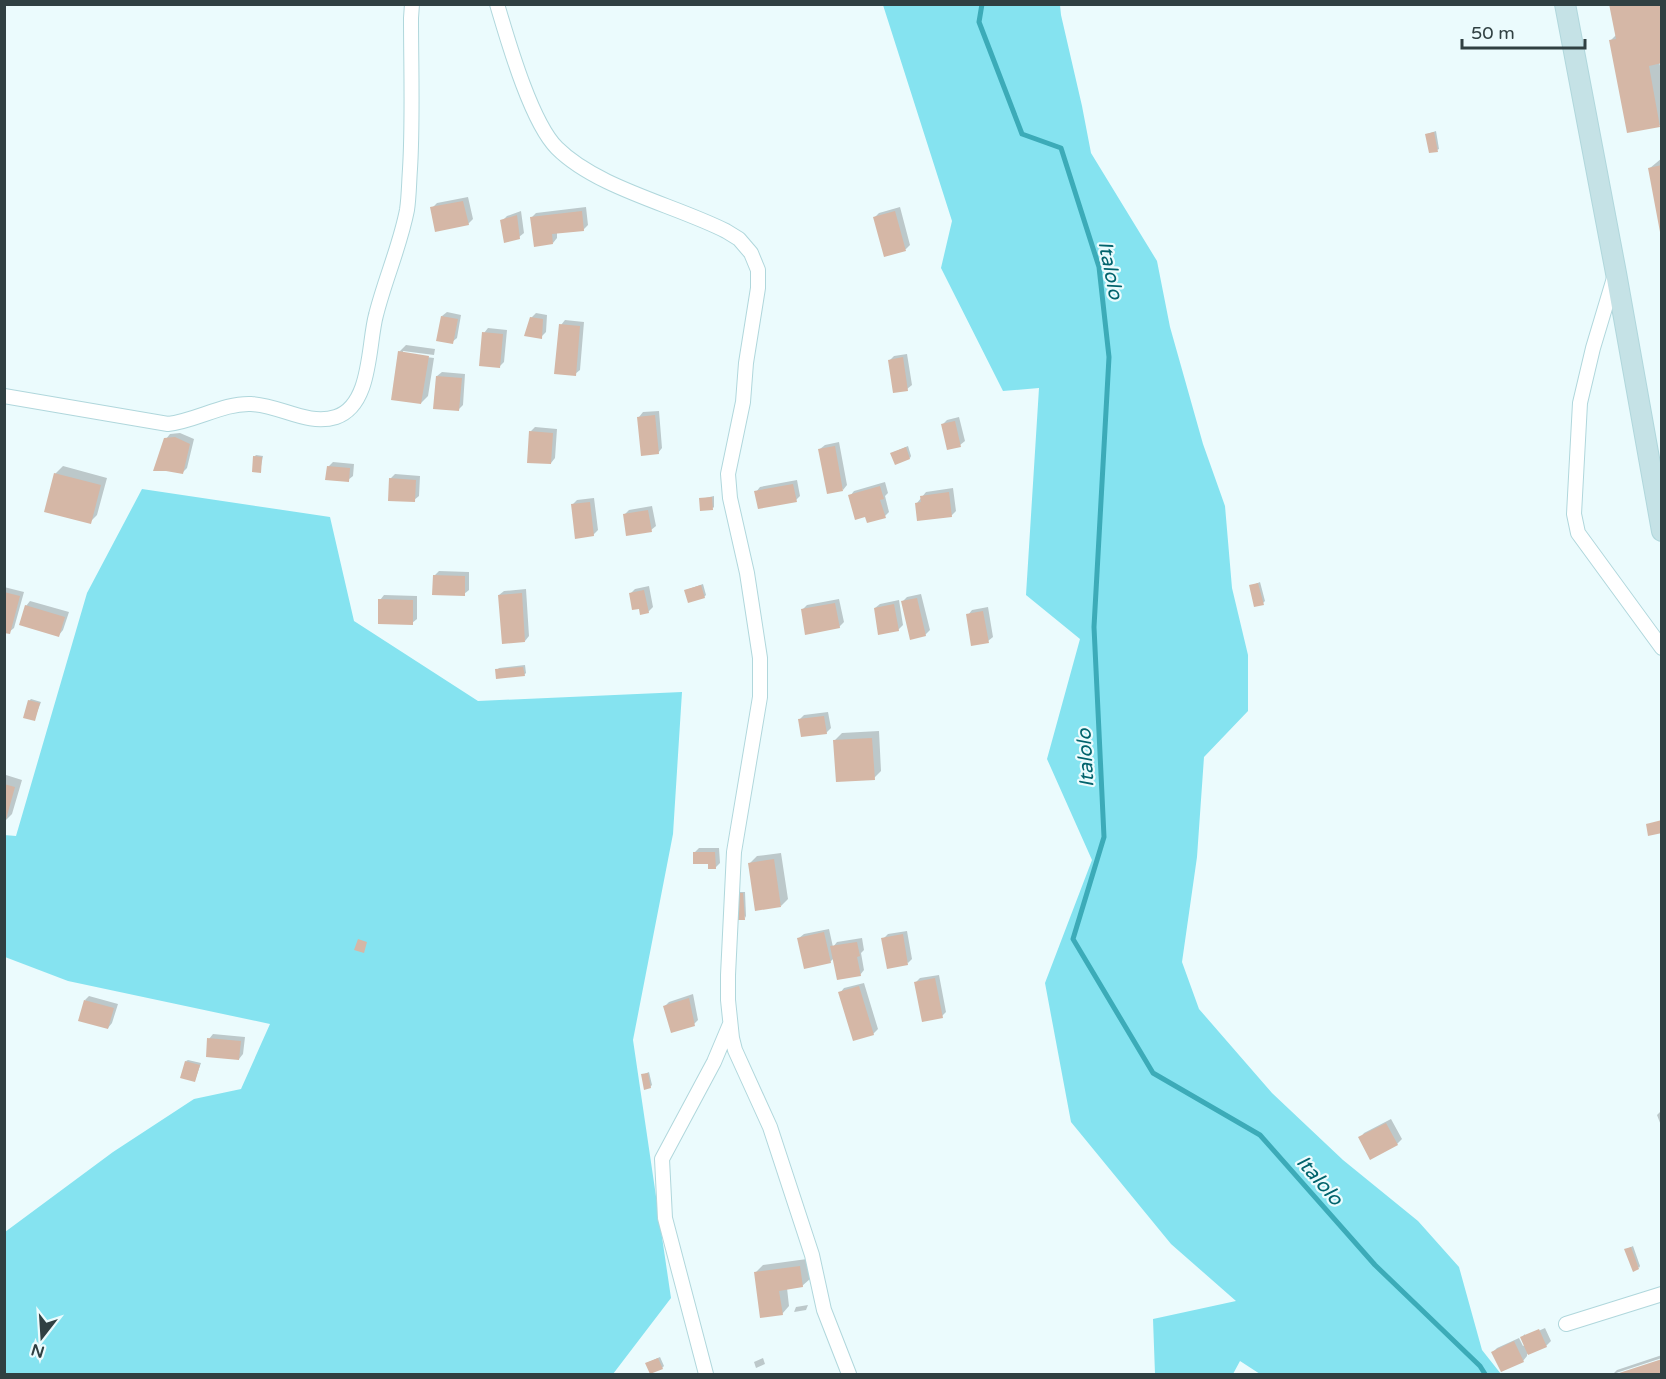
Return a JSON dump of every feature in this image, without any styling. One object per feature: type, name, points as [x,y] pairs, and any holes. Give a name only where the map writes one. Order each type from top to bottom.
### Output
[{"type":"street","points":[[4,396],[168,424],[184,422],[234,406],[252,404],[311,419],[336,417],[346,410],[358,397],[366,375],[375,316],[407,208],[412,136],[412,4]]},
{"type":"street","points":[[497,4],[531,101],[543,128],[556,147],[579,164],[613,183],[713,224],[739,239],[751,253],[758,270],[758,288],[746,363],[743,402],[728,474],[730,498],[747,573],[760,674],[760,697],[734,852],[728,975],[730,1022],[735,1050],[770,1127],[812,1256],[824,1310],[849,1374]]},
{"type":"street","points":[[1564,4],[1657,471],[1662,531]]},
{"type":"street","points":[[1616,273],[1593,348],[1580,403],[1574,514],[1578,533],[1662,648]]},
{"type":"street","points":[[706,1374],[665,1218],[662,1159],[714,1062],[730,1022]]},
{"type":"street","points":[[1566,1324],[1662,1294]]},
{"type":"shaded area","points":[[883,5],[1060,5],[1091,153],[1157,261],[1170,327],[1203,444],[1225,506],[1232,588],[1248,655],[1248,711],[1204,757],[1197,857],[1182,962],[1199,1009],[1272,1093],[1343,1160],[1418,1221],[1459,1267],[1482,1350],[1501,1374],[1260,1374],[1240,1361],[1233,1374],[1155,1374],[1153,1319],[1236,1301],[1171,1244],[1071,1122],[1045,983],[1092,860],[1047,759],[1080,639],[1026,595],[1039,388],[1003,391],[941,268],[952,221]]},
{"type":"shaded area","points":[[142,489],[330,517],[354,621],[478,701],[682,692],[673,834],[633,1040],[671,1298],[613,1374],[5,1374],[5,1232],[113,1152],[194,1099],[241,1089],[270,1024],[68,981],[5,957],[4,835],[16,836],[87,593]]},
{"type":"building","points":[[1609,4],[1662,4],[1662,63],[1649,66],[1660,127],[1627,133],[1609,40],[1616,39]]},
{"type":"building","points":[[1434,132],[1438,152],[1429,153],[1425,134]]},
{"type":"building","points":[[1662,165],[1662,232],[1660,232],[1648,168]]},
{"type":"building","points":[[463,201],[469,225],[435,232],[430,207]]},
{"type":"building","points":[[582,211],[584,231],[552,234],[553,244],[534,247],[530,217]]},
{"type":"building","points":[[895,211],[906,251],[884,257],[873,217]]},
{"type":"building","points":[[517,215],[520,239],[504,243],[500,220]]},
{"type":"building","points":[[441,316],[458,319],[453,344],[436,341]]},
{"type":"building","points":[[530,317],[543,319],[542,339],[524,336]]},
{"type":"building","points":[[559,324],[580,326],[576,376],[554,374]]},
{"type":"building","points":[[482,332],[503,334],[500,368],[479,366]]},
{"type":"building","points":[[398,351],[429,356],[421,404],[391,400]]},
{"type":"building","points":[[903,357],[908,391],[893,393],[888,360]]},
{"type":"building","points":[[436,376],[462,378],[459,411],[433,409]]},
{"type":"building","points":[[655,415],[659,454],[641,456],[637,417]]},
{"type":"building","points":[[955,421],[961,447],[947,450],[941,424]]},
{"type":"building","points":[[529,431],[553,433],[551,464],[527,463]]},
{"type":"building","points":[[175,437],[190,444],[183,474],[153,471],[164,438]]},
{"type":"building","points":[[835,446],[843,491],[827,494],[818,449]]},
{"type":"building","points":[[906,447],[910,459],[895,465],[890,453]]},
{"type":"building","points":[[253,456],[262,457],[261,473],[252,472]]},
{"type":"building","points":[[327,466],[350,468],[349,482],[325,480]]},
{"type":"building","points":[[54,473],[101,485],[91,524],[44,512]]},
{"type":"building","points":[[389,478],[416,480],[415,502],[388,501]]},
{"type":"building","points":[[793,484],[797,502],[758,509],[754,491]]},
{"type":"building","points":[[880,486],[884,499],[880,500],[886,518],[867,523],[865,517],[855,520],[848,495]]},
{"type":"building","points":[[949,492],[952,517],[917,521],[915,503],[921,502],[920,496]]},
{"type":"building","points":[[712,497],[713,510],[700,511],[699,498]]},
{"type":"building","points":[[590,502],[594,536],[575,539],[571,504]]},
{"type":"building","points":[[648,510],[652,532],[626,536],[623,514]]},
{"type":"building","points":[[433,575],[465,576],[465,596],[432,595]]},
{"type":"building","points":[[1258,583],[1264,605],[1254,607],[1249,585]]},
{"type":"building","points":[[701,585],[705,598],[688,603],[684,590]]},
{"type":"building","points":[[644,590],[649,613],[640,615],[639,609],[632,610],[629,593]]},
{"type":"building","points":[[4,592],[20,596],[10,634],[4,633]]},
{"type":"building","points":[[522,593],[525,642],[502,644],[498,595]]},
{"type":"building","points":[[917,598],[926,636],[910,640],[901,601]]},
{"type":"building","points":[[378,599],[413,600],[413,625],[378,624]]},
{"type":"building","points":[[835,603],[840,628],[805,635],[801,609]]},
{"type":"building","points":[[894,604],[899,631],[878,635],[874,608]]},
{"type":"building","points":[[25,605],[65,617],[59,637],[19,625]]},
{"type":"building","points":[[983,611],[989,643],[971,646],[966,614]]},
{"type":"building","points":[[523,667],[525,676],[496,679],[495,669]]},
{"type":"building","points":[[28,700],[40,703],[35,721],[23,718]]},
{"type":"building","points":[[824,716],[827,734],[801,737],[798,719]]},
{"type":"building","points":[[872,738],[875,780],[836,782],[833,740]]},
{"type":"building","points":[[4,784],[15,787],[5,823],[4,823]]},
{"type":"building","points":[[1662,820],[1662,833],[1648,836],[1646,824]]},
{"type":"building","points":[[693,852],[715,852],[716,869],[708,869],[708,864],[693,864]]},
{"type":"building","points":[[774,859],[781,907],[755,911],[748,863]]},
{"type":"building","points":[[736,893],[743,893],[745,920],[738,920]]},
{"type":"building","points":[[824,932],[831,963],[804,969],[797,938]]},
{"type":"building","points":[[903,934],[908,965],[887,969],[881,938]]},
{"type":"building","points":[[358,939],[367,942],[364,953],[354,950]]},
{"type":"building","points":[[857,942],[861,976],[837,980],[830,946]]},
{"type":"building","points":[[935,978],[943,1018],[922,1022],[914,982]]},
{"type":"building","points":[[859,986],[874,1035],[853,1041],[838,992]]},
{"type":"building","points":[[689,998],[695,1026],[671,1033],[663,1006]]},
{"type":"building","points":[[84,1000],[114,1008],[108,1029],[78,1021]]},
{"type":"building","points":[[207,1038],[241,1041],[239,1060],[206,1057]]},
{"type":"building","points":[[185,1061],[200,1065],[195,1082],[180,1078]]},
{"type":"building","points":[[648,1073],[651,1088],[644,1090],[641,1074]]},
{"type":"building","points":[[1386,1123],[1398,1145],[1370,1160],[1358,1137]]},
{"type":"building","points":[[1631,1247],[1639,1269],[1633,1272],[1624,1249]]},
{"type":"building","points":[[800,1266],[803,1287],[779,1291],[783,1315],[760,1318],[754,1272]]},
{"type":"building","points":[[1539,1329],[1547,1347],[1528,1355],[1520,1337]]},
{"type":"building","points":[[1514,1341],[1524,1362],[1501,1372],[1491,1352]]},
{"type":"building","points":[[658,1358],[663,1369],[650,1374],[645,1363]]},
{"type":"building","points":[[1662,1359],[1662,1374],[1616,1374]]},
{"type":"waterway","name":"Italolo","points":[[982,4],[979,22],[1022,134],[1061,148],[1099,267],[1109,357],[1094,627],[1104,837],[1073,939],[1153,1073],[1260,1135],[1375,1265],[1480,1366],[1485,1374]]}]
